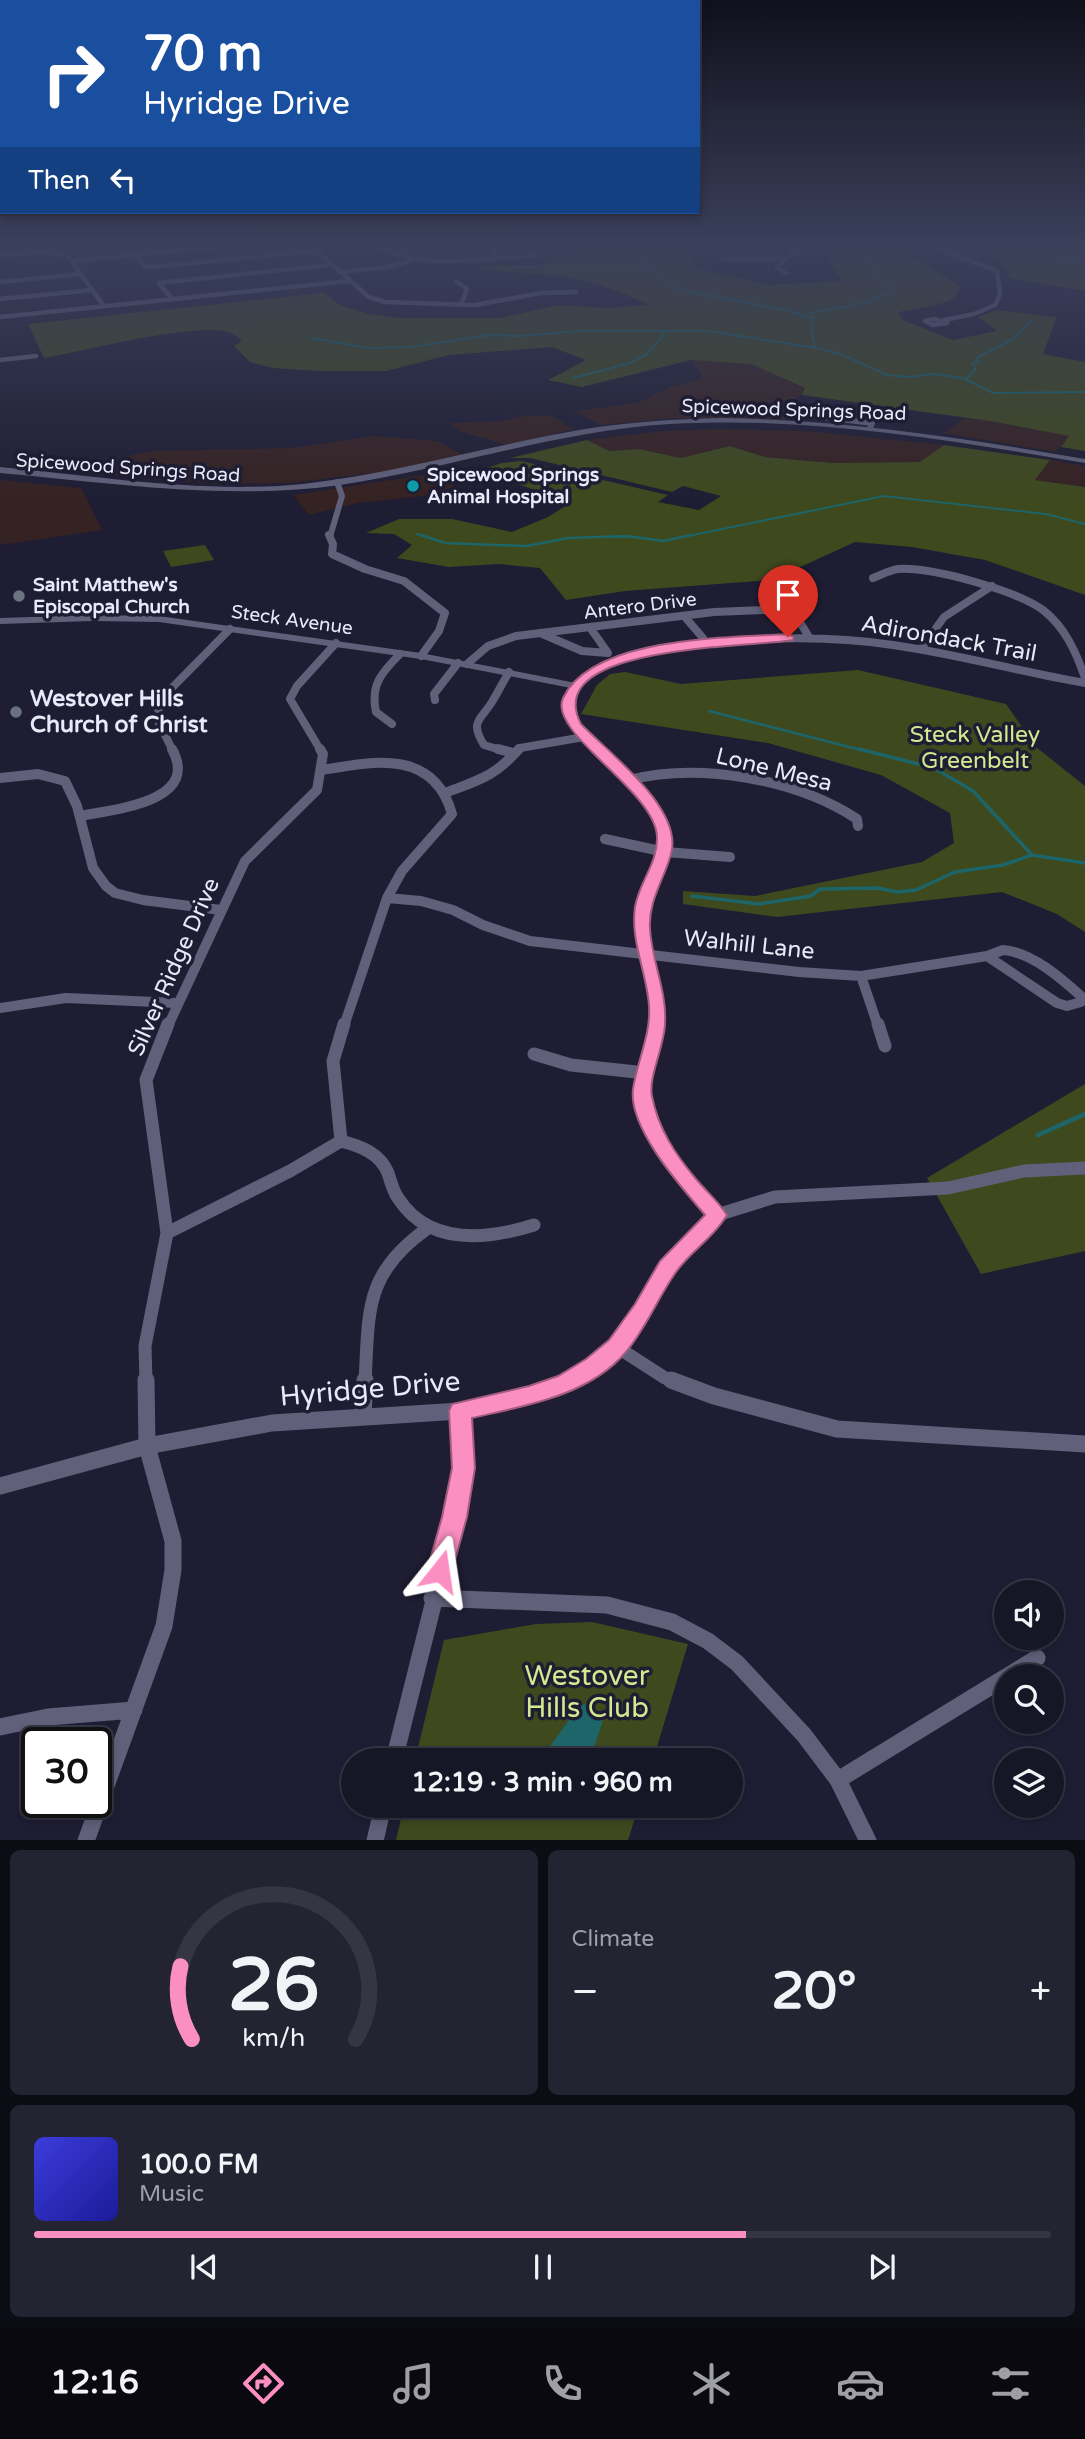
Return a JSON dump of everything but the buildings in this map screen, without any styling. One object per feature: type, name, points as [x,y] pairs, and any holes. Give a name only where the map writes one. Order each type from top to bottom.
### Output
[{"type":"main road","name":"Spicewood Springs Road","points":[[0,474],[22,472],[211,486],[269,487],[337,482],[544,438],[617,426],[720,421],[870,428],[1085,461]]},
{"type":"main road","name":"Spicewood Springs Road","points":[[0,474],[193,494],[285,491],[325,487],[337,482]]},
{"type":"main road","points":[[193,494],[211,486]]},
{"type":"street","points":[[0,360],[36,356]]},
{"type":"street","points":[[825,417],[872,423],[870,428]]},
{"type":"street","points":[[337,482],[342,496],[329,535],[333,544],[332,554],[404,582],[445,613],[436,638],[421,656]]},
{"type":"street","points":[[873,578],[895,569],[913,568],[992,586],[1020,596],[1053,619],[1070,639],[1085,680]]},
{"type":"street","points":[[921,649],[944,617],[992,586]]},
{"type":"street","name":"Antero Drive","points":[[435,700],[434,694],[463,663],[488,646],[516,636],[684,616],[792,609],[809,637]]},
{"type":"street","points":[[684,616],[704,638]]},
{"type":"street","name":"Steck Avenue","points":[[0,621],[129,617],[421,656],[576,686]]},
{"type":"street","points":[[80,816],[153,798],[171,788],[179,776],[180,766],[162,731],[156,710],[158,702],[230,629]]},
{"type":"street","points":[[540,632],[575,648],[597,654],[608,653],[591,629]]},
{"type":"street","name":"Adirondack Trail","points":[[576,686],[606,664],[646,651],[716,642],[809,637],[921,649],[1085,680]]},
{"type":"street","points":[[336,643],[297,686],[290,699],[323,754],[322,770],[363,763],[399,764],[426,775],[445,793],[452,814],[401,871],[387,898],[333,1061],[341,1141]]},
{"type":"street","points":[[392,724],[376,712],[372,697],[374,682],[400,653]]},
{"type":"street","points":[[509,672],[493,701],[478,717],[477,734],[484,744],[513,754]]},
{"type":"street","points":[[576,686],[568,701],[568,712],[584,737],[656,809],[665,834],[665,852],[643,905],[642,930],[657,1006],[656,1030],[641,1092],[651,1131],[687,1181],[717,1215]]},
{"type":"street","points":[[445,793],[490,776],[501,769],[513,754],[530,745],[584,737]]},
{"type":"street","name":"Silver Ridge Drive","points":[[86,1840],[164,1626],[173,1570],[173,1541],[147,1446],[145,1346],[167,1233],[146,1093],[151,1064],[245,861],[317,790],[322,770]]},
{"type":"street","name":"Lone Mesa","points":[[629,780],[673,771],[724,774],[825,800],[850,813],[857,819],[858,826]]},
{"type":"street","points":[[0,778],[38,774],[65,780],[80,816],[93,868],[115,893],[143,900],[221,910]]},
{"type":"street","points":[[605,839],[665,852],[730,857]]},
{"type":"street","name":"Walhill Lane","points":[[387,898],[421,901],[453,910],[483,925],[530,941],[799,972],[861,976],[987,956],[1004,950],[1020,955],[1072,988],[1082,997],[1081,1002],[1075,1006],[1057,1003],[987,956]]},
{"type":"street","points":[[861,976],[885,1046]]},
{"type":"street","points":[[0,1008],[66,998],[177,1003]]},
{"type":"street","points":[[534,1054],[541,1059],[561,1063],[646,1073]]},
{"type":"street","points":[[341,1141],[365,1150],[383,1164],[397,1199],[428,1228],[474,1238],[507,1234],[534,1225]]},
{"type":"street","points":[[167,1233],[290,1171],[341,1141]]},
{"type":"street","name":"Hyridge Drive","points":[[0,1486],[147,1446],[272,1423],[460,1411],[529,1396],[565,1383],[594,1366],[617,1347],[643,1310],[667,1267],[717,1215],[775,1197],[948,1188],[1024,1171],[1085,1168]]},
{"type":"street","points":[[363,1416],[374,1290],[384,1269],[400,1248],[428,1228]]},
{"type":"street","points":[[617,1347],[665,1378],[714,1396],[837,1429],[1085,1444]]},
{"type":"street","points":[[397,1748],[432,1598],[455,1517],[463,1468],[460,1411]]},
{"type":"street","points":[[432,1598],[607,1605],[672,1622],[708,1641],[737,1663],[771,1696],[838,1780],[869,1840]]},
{"type":"street","points":[[1028,1664],[1037,1658]]},
{"type":"street","points":[[838,1780],[994,1685]]},
{"type":"street","points":[[0,1727],[48,1717],[134,1710]]},
{"type":"street","points":[[375,1840],[380,1818]]},
{"type":"shaded area","points":[[691,360],[751,364],[805,389],[802,395],[792,401],[790,420],[672,418],[601,425],[575,411],[637,403],[673,386],[701,379],[702,376]]},
{"type":"shaded area","points":[[550,415],[574,429],[507,445],[462,432],[449,423],[503,421],[523,416]]},
{"type":"shaded area","points":[[965,418],[1070,436],[1056,452],[943,433]]},
{"type":"shaded area","points":[[664,431],[807,431],[944,445],[921,462],[832,463],[765,457],[730,446],[681,458],[639,449],[609,451],[587,440]]},
{"type":"shaded area","points":[[373,436],[437,441],[468,457],[415,468],[290,483],[216,484],[88,474],[132,455],[154,451],[292,448]]},
{"type":"shaded area","points":[[1050,460],[1085,466],[1085,487],[1035,480]]},
{"type":"shaded area","points":[[443,472],[455,485],[442,494],[358,503],[309,515],[293,495]]},
{"type":"shaded area","points":[[0,480],[81,488],[102,530],[0,545]]},
{"type":"shaded area","points":[[584,1704],[604,1717],[594,1748],[549,1748],[580,1705]]},
{"type":"green space","points":[[30,329],[925,329],[953,340],[997,331],[994,329],[1053,329],[1043,354],[1085,362],[1085,451],[1061,447],[1069,436],[990,421],[802,395],[805,388],[751,364],[691,360],[582,387],[548,380],[586,360],[552,347],[449,355],[386,371],[317,371],[273,368],[250,362],[234,346],[242,341],[239,338],[212,330],[149,337],[44,358]]},
{"type":"green space","points":[[587,440],[609,451],[639,449],[681,458],[730,446],[765,457],[832,463],[920,462],[944,445],[1050,460],[1035,480],[1085,487],[1085,595],[985,560],[912,547],[855,542],[772,580],[625,591],[566,600],[540,568],[499,564],[449,567],[397,558],[412,545],[394,534],[366,533],[399,519],[452,519],[512,532],[548,517],[572,502],[477,471],[502,463],[521,461],[668,495],[658,502],[699,510],[721,496],[683,486],[672,492],[530,458],[510,458]]},
{"type":"green space","points":[[205,545],[214,560],[171,567],[163,551]]},
{"type":"green space","name":"Steck Valley Greenbelt","points":[[858,670],[1006,704],[1036,747],[1085,786],[1085,932],[1057,914],[1002,892],[777,917],[683,904],[683,891],[755,896],[922,862],[954,843],[950,813],[881,775],[768,743],[581,714],[597,685],[610,674],[625,672],[681,684]]},
{"type":"green space","points":[[1085,1084],[1085,1251],[981,1274],[927,1178]]},
{"type":"green space","name":"Westover Hills Club","points":[[592,1622],[688,1644],[657,1748],[418,1748],[444,1640],[536,1624]]},
{"type":"green space","points":[[401,1818],[635,1818],[628,1840],[396,1840]]},
{"type":"waterway","points":[[813,329],[816,347]]},
{"type":"waterway","points":[[966,379],[976,369],[972,364],[978,361],[977,358],[1013,339],[1024,329]]},
{"type":"waterway","points":[[311,338],[369,348],[411,347],[490,335],[520,336],[579,331],[708,331],[817,348],[843,355],[887,375],[909,377],[934,374],[963,378],[993,393],[1085,392]]},
{"type":"waterway","points":[[573,378],[630,363],[647,354],[665,333]]},
{"type":"waterway","points":[[683,537],[884,496],[1046,514],[1085,524]]},
{"type":"waterway","points":[[417,534],[427,537]]},
{"type":"waterway","points":[[421,535],[427,537]]},
{"type":"waterway","points":[[634,537],[664,541],[691,535]]},
{"type":"waterway","points":[[427,537],[445,543],[527,546],[568,538],[598,537]]},
{"type":"waterway","points":[[592,537],[598,537]]},
{"type":"waterway","points":[[598,537],[634,537]]},
{"type":"waterway","points":[[598,537],[634,537]]},
{"type":"waterway","points":[[709,711],[865,751]]},
{"type":"waterway","points":[[859,749],[934,768],[973,791],[1032,855]]},
{"type":"waterway","points":[[692,896],[759,904],[811,896],[820,889],[878,888],[897,892],[916,890],[955,872],[1003,865],[1032,855]]},
{"type":"waterway","points":[[1032,855],[1085,863]]},
{"type":"waterway","points":[[1038,1135],[1085,1114]]},
{"type":"place","name":"Spicewood Springs Animal Hospital","points":[[413,486]]},
{"type":"place","name":"Saint Matthew's Episcopal Church","points":[[19,596]]},
{"type":"place","name":"Westover Hills Church of Christ","points":[[16,712]]},
{"type":"route","points":[[440,1571],[455,1517],[463,1468],[460,1411],[529,1396],[565,1383],[594,1366],[617,1347],[643,1310],[667,1267],[717,1215],[687,1181],[651,1131],[641,1092],[656,1030],[657,1006],[644,946],[643,905],[650,882],[665,852],[665,834],[661,820],[646,797],[575,726],[568,712],[568,701],[576,686],[591,673],[606,664],[634,654],[707,643],[788,637]]}]
